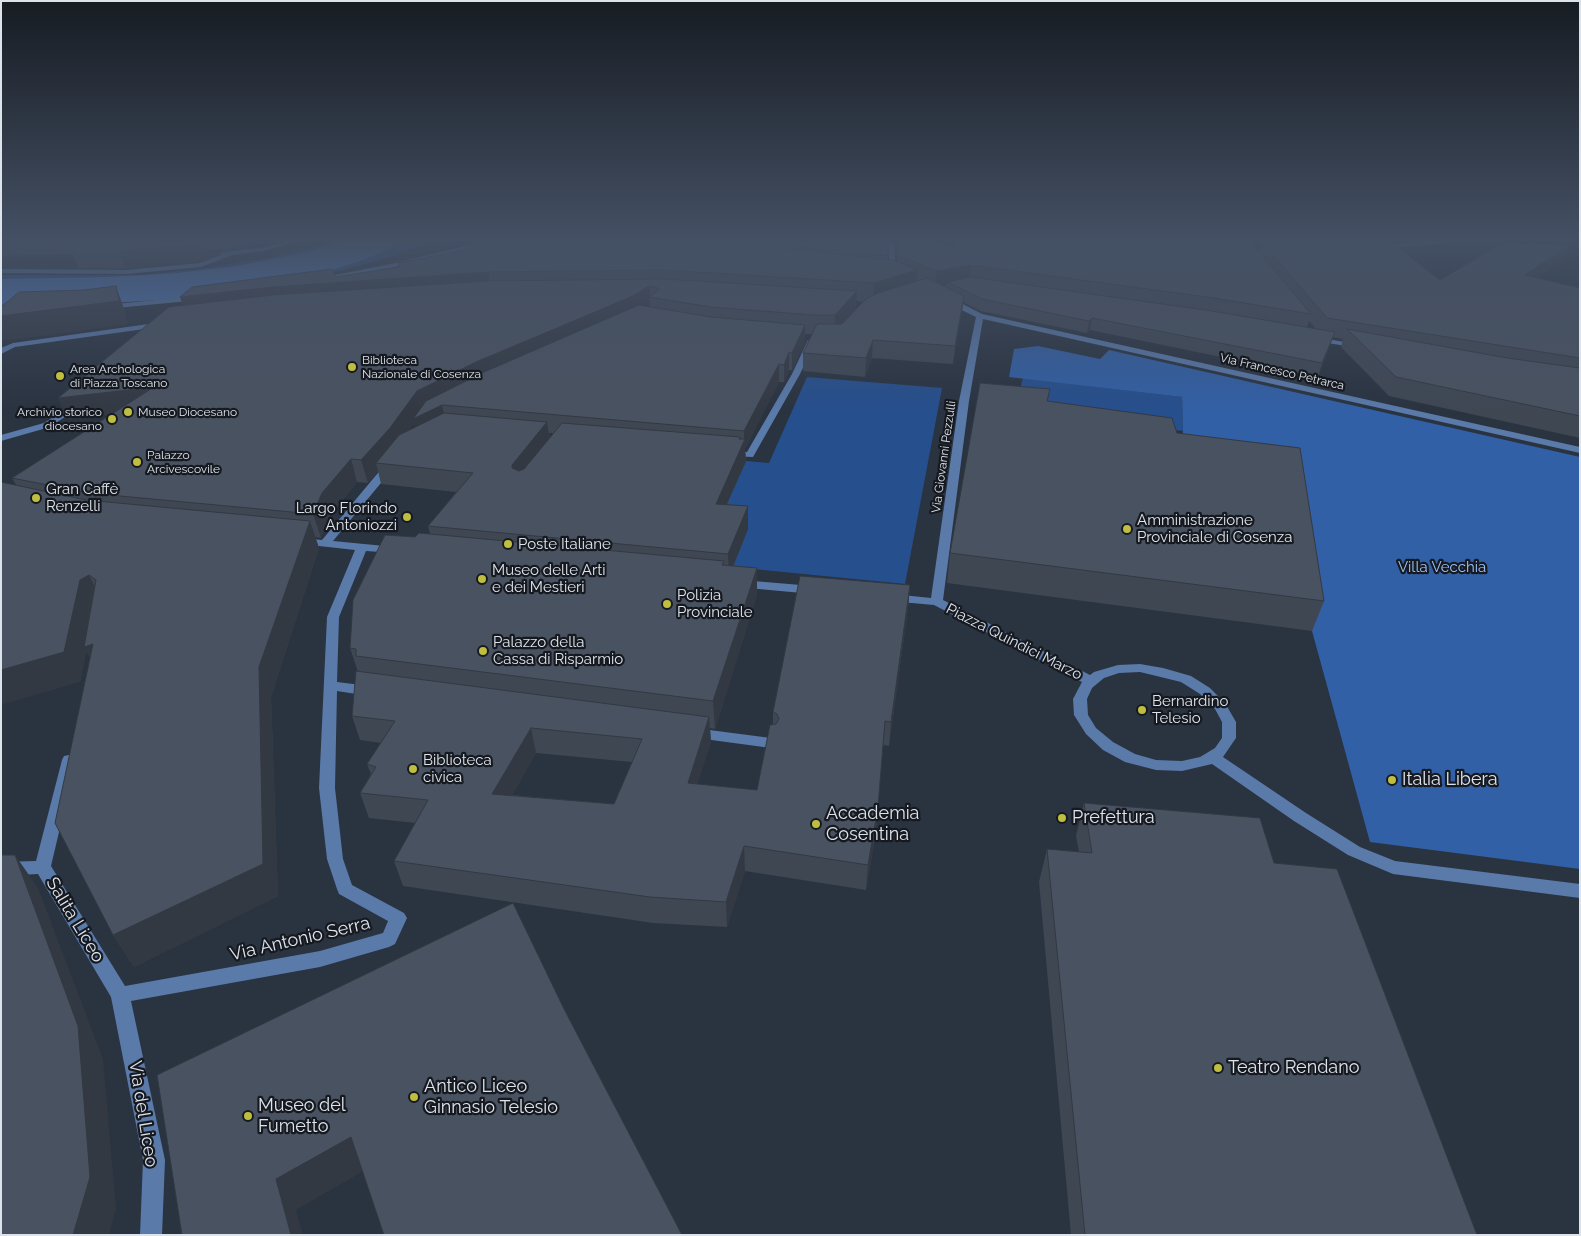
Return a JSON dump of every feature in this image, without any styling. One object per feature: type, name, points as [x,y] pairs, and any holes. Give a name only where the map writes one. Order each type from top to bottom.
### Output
[{"type":"street","points":[[93,308],[193,299]]},
{"type":"street","name":"Via Francesco Petrarca","points":[[946,299],[980,316],[1580,450]]},
{"type":"street","name":"Via Giovanni Pezzulli","points":[[937,602],[964,401],[980,316]]},
{"type":"street","points":[[1,352],[13,345],[175,323]]},
{"type":"street","points":[[1311,334],[1318,339],[1366,348]]},
{"type":"street","points":[[720,453],[750,456],[796,374],[812,338]]},
{"type":"street","points":[[1,438],[47,425],[84,400],[69,399]]},
{"type":"street","points":[[325,543],[400,453]]},
{"type":"street","points":[[286,539],[412,552]]},
{"type":"street","name":"Via Antonio Serra","points":[[120,995],[320,959],[389,939],[398,918],[345,889],[335,859],[327,788],[333,617],[362,547]]},
{"type":"street","points":[[729,582],[828,592]]},
{"type":"street","points":[[878,597],[937,602]]},
{"type":"street","name":"Piazza Quindici Marzo","points":[[937,602],[1091,681]]},
{"type":"street","name":"Piazza Quindici Marzo","points":[[1140,668],[1186,679],[1220,706],[1229,722],[1229,738],[1220,752],[1204,762],[1182,766],[1156,765],[1130,758],[1108,746],[1091,731],[1081,715],[1080,699],[1086,686],[1091,681],[1099,675],[1118,669],[1140,668]]},
{"type":"street","points":[[330,686],[379,692]]},
{"type":"street","points":[[683,731],[771,743]]},
{"type":"street","name":"Salita Liceo","points":[[73,743],[43,867],[120,995]]},
{"type":"street","points":[[1213,756],[1300,817],[1354,851],[1393,867],[1580,891]]},
{"type":"street","points":[[1,869],[43,867]]},
{"type":"street","name":"Via del Liceo","points":[[120,995],[154,1160],[151,1235]]},
{"type":"shaded area","points":[[1,299],[142,299],[119,301],[1,303]]},
{"type":"shaded area","points":[[807,377],[942,388],[905,584],[733,567],[717,526],[746,461],[769,463]]},
{"type":"shaded area","points":[[1023,378],[1182,397],[1183,431],[1014,411]]},
{"type":"green space","name":"Villa Vecchia","points":[[1038,346],[1100,359],[1109,350],[1580,457],[1580,869],[1370,842],[1312,631],[1291,475],[1182,437],[1182,397],[1009,377],[1014,349]]},
{"type":"building","points":[[11,299],[119,299],[119,301],[1,316],[1,307]]},
{"type":"building","points":[[241,299],[627,299],[476,362],[417,391],[390,428],[361,460],[351,459],[322,493],[313,514],[88,493],[12,478],[154,387],[58,398],[169,307]]},
{"type":"building","points":[[659,299],[850,299],[835,315],[711,307]]},
{"type":"building","points":[[866,299],[964,299],[955,346],[873,340],[866,358],[803,353],[817,324],[842,324]]},
{"type":"building","points":[[982,299],[1124,299],[1212,311],[1335,332],[1322,363],[1092,318],[1089,321]]},
{"type":"building","points":[[1218,299],[1298,299],[1311,314]]},
{"type":"building","points":[[1310,299],[1580,299],[1580,358],[1327,318]]},
{"type":"building","points":[[639,305],[711,317],[805,325],[792,353],[789,352],[784,365],[779,364],[744,431],[442,405],[413,419],[426,401],[484,372]]},
{"type":"building","points":[[1347,329],[1507,358],[1580,368],[1580,416],[1396,377]]},
{"type":"building","name":"Amministrazione Provinciale di Cosenza","points":[[980,383],[1050,389],[1047,401],[1172,418],[1177,433],[1300,448],[1324,601],[950,553]]},
{"type":"building","points":[[444,413],[547,422],[512,465],[512,468],[519,471],[524,469],[562,423],[740,437],[739,439],[745,439],[716,504],[748,506],[728,554],[428,526],[473,473],[376,463],[399,435]]},
{"type":"building","points":[[1,482],[86,500],[310,521],[259,667],[263,864],[113,935],[55,823],[93,644],[84,647],[96,580],[89,575],[80,580],[64,652],[1,670]]},
{"type":"building","points":[[419,533],[724,561],[722,565],[757,568],[713,701],[356,656],[356,649],[350,648],[353,600],[385,535],[415,537]]},
{"type":"building","points":[[800,576],[910,585],[891,722],[885,721],[878,807],[868,865],[744,846],[726,902],[650,897],[394,861],[428,800],[360,793],[376,767],[367,764],[395,721],[352,716],[356,671],[709,717],[688,783],[757,790],[770,725],[776,724],[779,719],[777,714],[773,712]],"holes":[[[531,728],[642,739],[614,804],[492,794]]]},
{"type":"building","name":"Teatro Rendano","points":[[1084,803],[1260,818],[1274,863],[1337,869],[1477,1235],[1085,1235],[1047,849],[1092,853]]},
{"type":"building","points":[[1,855],[15,855],[78,1026],[90,1177],[73,1235],[1,1235]]},
{"type":"building","points":[[513,903],[564,1009],[682,1235],[384,1235],[351,1137],[276,1179],[291,1235],[182,1235],[157,1075]]},
{"type":"place","name":"Biblioteca Nazionale di Cosenza","points":[[352,367]]},
{"type":"place","name":"Area Archologica di Piazza Toscano","points":[[60,376]]},
{"type":"place","name":"Museo Diocesano","points":[[128,412]]},
{"type":"place","name":"Archivio storico diocesano","points":[[112,419]]},
{"type":"place","name":"Palazzo Arcivescovile","points":[[137,462]]},
{"type":"place","name":"Gran Caffè Renzelli","points":[[36,498]]},
{"type":"place","name":"Largo Florindo Antoniozzi","points":[[407,517]]},
{"type":"place","name":"Amministrazione Provinciale di Cosenza","points":[[1127,529]]},
{"type":"place","name":"Poste Italiane","points":[[508,544]]},
{"type":"place","name":"Museo delle Arti e dei Mestieri","points":[[482,579]]},
{"type":"place","name":"Polizia Provinciale","points":[[667,604]]},
{"type":"place","name":"Palazzo della Cassa di Risparmio","points":[[483,651]]},
{"type":"place","name":"Bernardino Telesio","points":[[1142,710]]},
{"type":"place","name":"Biblioteca civica","points":[[413,769]]},
{"type":"place","name":"Italia Libera","points":[[1392,780]]},
{"type":"place","name":"Prefettura","points":[[1062,818]]},
{"type":"place","name":"Accademia Cosentina","points":[[816,824]]},
{"type":"place","name":"Teatro Rendano","points":[[1218,1068]]},
{"type":"place","name":"Antico Liceo Ginnasio Telesio","points":[[414,1097]]},
{"type":"place","name":"Museo del Fumetto","points":[[248,1116]]}]
